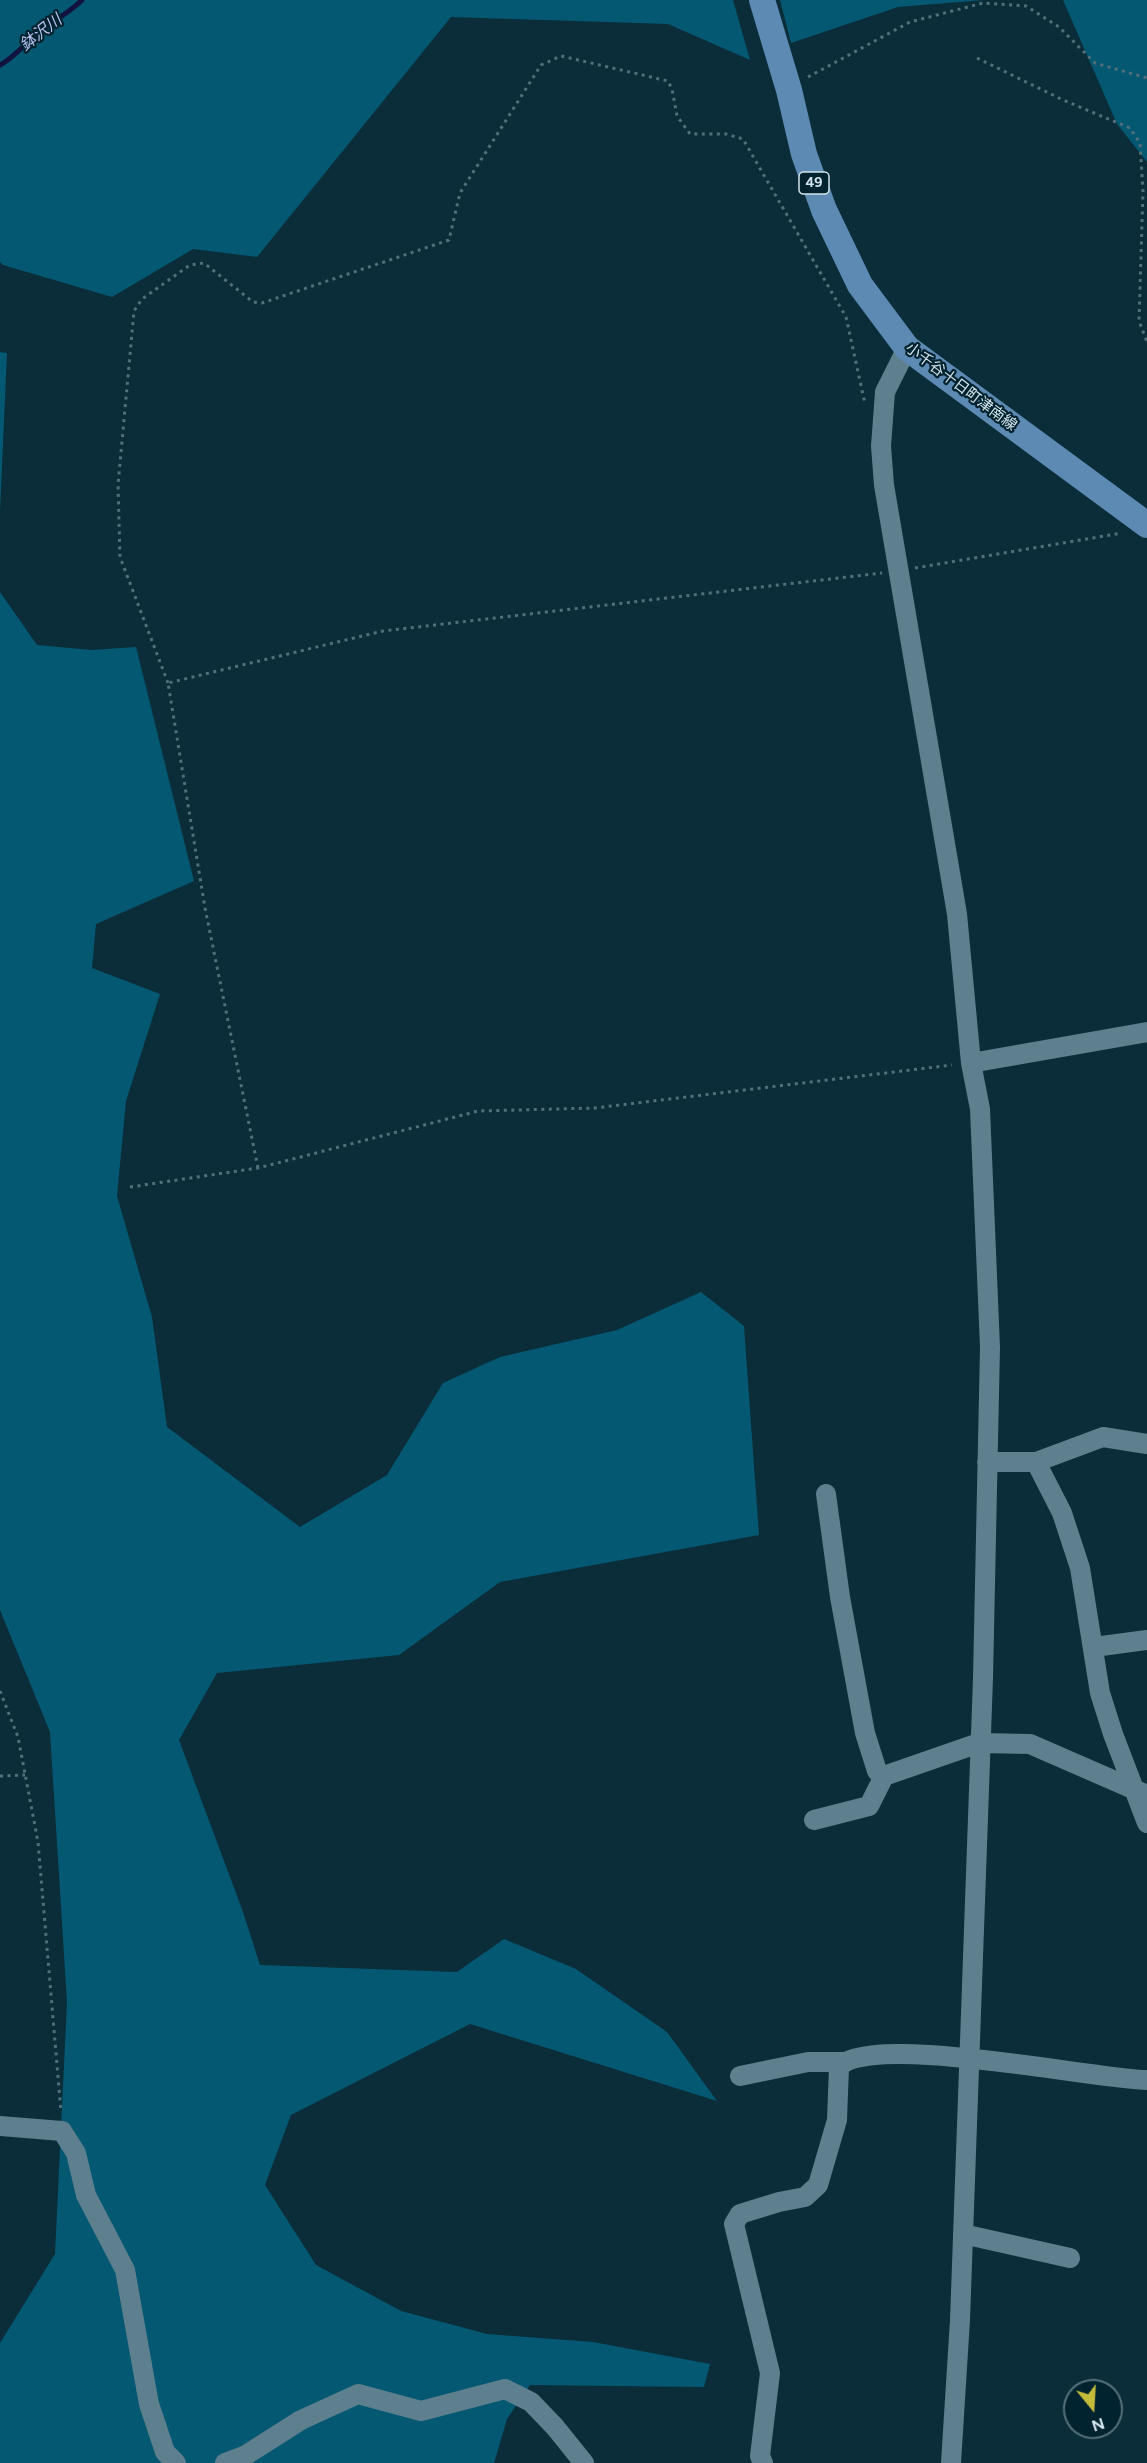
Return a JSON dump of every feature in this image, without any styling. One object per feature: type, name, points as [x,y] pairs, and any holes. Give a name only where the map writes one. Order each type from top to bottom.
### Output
[{"type":"main road","name":"小千谷十日町津南線","points":[[762,0],[789,90],[804,154],[824,210],[860,285],[907,348],[1135,529]]},
{"type":"street","points":[[907,348],[885,392],[881,446],[884,485],[957,914],[971,1063],[980,1109],[988,1311],[980,1743],[963,2234],[951,2463]]},
{"type":"street","points":[[971,1063],[1147,1032]]},
{"type":"street","points":[[987,1462],[1036,1462],[1103,1437],[1147,1444]]},
{"type":"street","points":[[1036,1462],[1066,1524],[1080,1568],[1100,1693],[1113,1734],[1140,1791],[1147,1823]]},
{"type":"street","points":[[826,1494],[840,1597],[859,1704],[877,1771],[884,1776]]},
{"type":"street","points":[[1094,1647],[1147,1640]]},
{"type":"street","points":[[814,1820],[869,1806],[884,1776],[980,1743],[1029,1744],[1140,1791]]},
{"type":"street","points":[[740,2076],[808,2062],[843,2062],[850,2059],[919,2054],[1147,2080]]},
{"type":"street","points":[[763,2463],[760,2456],[770,2373],[735,2224],[740,2214],[779,2202],[806,2197],[818,2185],[837,2120],[839,2067],[843,2062]]},
{"type":"street","points":[[0,2126],[62,2132],[76,2153],[86,2195],[125,2270],[149,2404],[165,2452],[176,2463]]},
{"type":"street","points":[[963,2234],[1070,2258]]},
{"type":"street","points":[[225,2463],[246,2455],[301,2420],[358,2394],[421,2411],[505,2389],[531,2402],[584,2463]]},
{"type":"path","points":[[789,90],[813,74],[910,22],[983,3],[1026,6],[1059,27],[1095,63],[1147,78]]},
{"type":"path","points":[[258,1168],[205,908],[168,682],[120,557],[118,485],[134,312],[142,299],[190,265],[204,263],[253,302],[262,303],[449,240],[460,193],[541,65],[561,56],[668,81],[672,89],[677,116],[690,134],[726,134],[743,139],[846,317],[863,402],[883,417]]},
{"type":"path","points":[[977,58],[1063,100],[1130,128],[1140,142],[1143,191],[1139,321],[1147,342]]},
{"type":"path","points":[[168,682],[383,631],[899,571],[1135,529]]},
{"type":"path","points":[[130,1187],[258,1168],[478,1111],[595,1108],[971,1063]]},
{"type":"path","points":[[0,1691],[18,1737],[38,1842],[62,2132]]},
{"type":"path","points":[[0,1776],[25,1775]]},
{"type":"shaded area","points":[[0,0],[733,0],[750,60],[668,24],[451,17],[257,257],[193,249],[112,297],[3,265],[0,262]]},
{"type":"shaded area","points":[[780,0],[984,0],[898,7],[791,43]]},
{"type":"shaded area","points":[[1063,0],[1147,0],[1147,162],[1117,124]]},
{"type":"shaded area","points":[[0,352],[7,353],[0,511]]},
{"type":"shaded area","points":[[0,592],[37,645],[92,650],[136,647],[194,881],[96,924],[92,968],[160,994],[126,1101],[117,1196],[152,1317],[167,1427],[300,1527],[387,1475],[443,1383],[500,1357],[617,1330],[701,1292],[744,1326],[759,1535],[500,1582],[399,1655],[217,1673],[179,1740],[243,1912],[260,1965],[457,1972],[504,1939],[576,1969],[667,2032],[717,2101],[470,2024],[291,2115],[265,2185],[316,2265],[401,2311],[487,2334],[593,2342],[710,2364],[704,2387],[530,2385],[507,2419],[494,2463],[0,2463],[0,2343],[55,2254],[67,2002],[50,1732],[0,1610]]},
{"type":"waterway","name":"鉢沢川","points":[[0,65],[15,55],[36,34],[82,0]]}]
